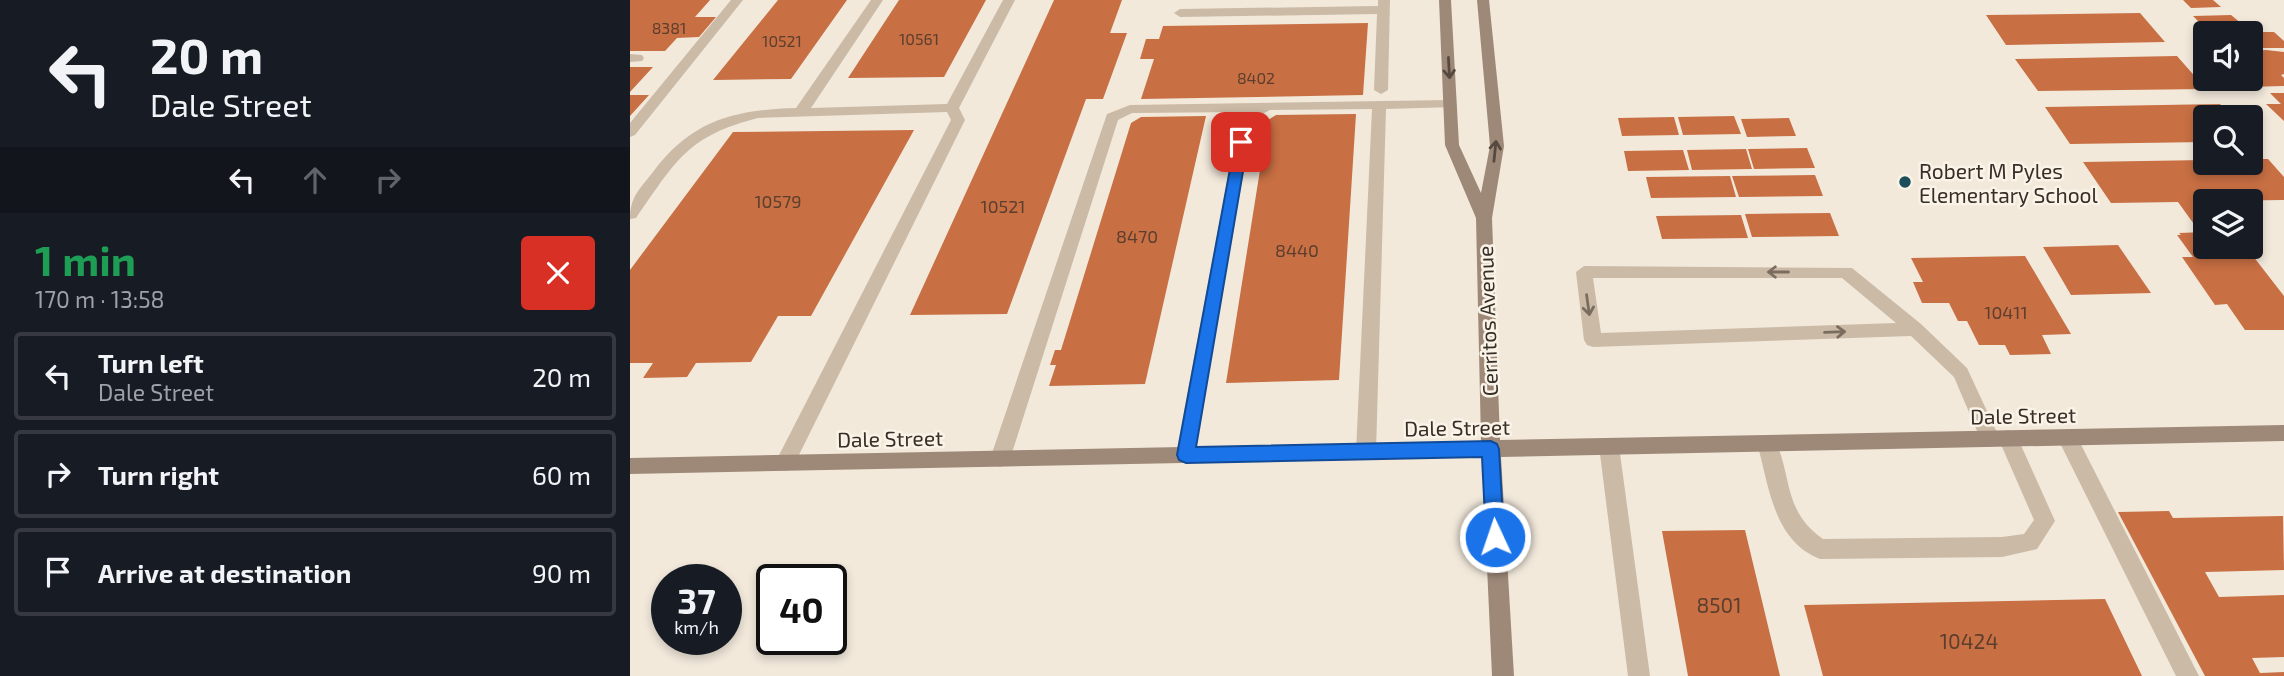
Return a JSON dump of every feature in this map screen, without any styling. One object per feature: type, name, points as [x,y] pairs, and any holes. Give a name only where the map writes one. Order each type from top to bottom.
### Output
[{"type":"street","name":"Cerritos Avenue","points":[[1445,0],[1452,145],[1484,218]]},
{"type":"street","name":"Cerritos Avenue","points":[[1483,0],[1497,146],[1484,218],[1491,449],[1503,676]]},
{"type":"street","name":"Dale Street","points":[[630,467],[2284,433]]},
{"type":"lane","points":[[630,132],[737,0]]},
{"type":"lane","points":[[801,112],[877,0]]},
{"type":"lane","points":[[951,108],[1009,0]]},
{"type":"lane","points":[[1181,13],[1383,5],[1366,452]]},
{"type":"lane","points":[[1000,459],[1112,117],[1130,108],[1267,106],[1380,97],[1450,104]]},
{"type":"lane","points":[[1186,455],[1246,117],[1267,106]]},
{"type":"lane","points":[[630,214],[682,148],[703,131],[758,114],[951,108]]},
{"type":"lane","points":[[785,463],[958,120],[951,108]]},
{"type":"lane","points":[[1768,443],[1786,513],[1799,534],[1820,549],[2003,547],[2030,542],[2045,521],[1961,373],[1914,329],[1846,272],[1584,272],[1593,340],[1914,329]]},
{"type":"lane","points":[[2067,437],[2188,676]]},
{"type":"lane","points":[[1609,446],[1639,676]]},
{"type":"building","points":[[630,0],[710,0],[695,17],[716,17],[699,37],[677,38],[665,51],[630,51]]},
{"type":"building","points":[[778,0],[847,0],[791,79],[713,80]]},
{"type":"building","points":[[899,0],[986,0],[944,77],[848,78]]},
{"type":"building","points":[[1054,0],[1122,0],[1110,33],[1127,33],[1103,99],[1086,99],[1007,314],[910,315]]},
{"type":"building","points":[[2183,0],[2213,0],[2221,7],[2191,8]]},
{"type":"building","points":[[2140,13],[2165,42],[2006,45],[1986,15]]},
{"type":"building","points":[[2231,15],[2238,21],[2198,21],[2193,16]]},
{"type":"building","points":[[1368,23],[1363,95],[1141,99],[1154,59],[1140,59],[1146,39],[1159,39],[1163,26]]},
{"type":"building","points":[[2263,32],[2274,32],[2284,41],[2284,48],[2263,48]]},
{"type":"building","points":[[2263,50],[2284,52],[2284,74],[2281,75],[2284,78],[2284,86],[2263,87]]},
{"type":"building","points":[[2177,56],[2193,74],[2193,89],[2038,91],[2015,59]]},
{"type":"building","points":[[630,67],[653,67],[630,92]]},
{"type":"building","points":[[2270,93],[2284,93],[2284,121],[2266,104],[2281,104]]},
{"type":"building","points":[[630,95],[649,95],[630,116]]},
{"type":"building","points":[[2220,104],[2221,105],[2193,105],[2193,142],[2070,144],[2045,107]]},
{"type":"building","points":[[1356,114],[1339,380],[1226,383],[1268,120],[1276,115]]},
{"type":"building","points":[[1206,116],[1145,384],[1049,386],[1056,365],[1050,365],[1055,350],[1061,350],[1131,123],[1141,117]]},
{"type":"building","points":[[1734,116],[1741,134],[1683,135],[1678,117]]},
{"type":"building","points":[[1674,117],[1679,135],[1622,136],[1618,118]]},
{"type":"building","points":[[1789,118],[1796,136],[1747,137],[1741,119]]},
{"type":"building","points":[[914,130],[811,316],[778,316],[751,362],[696,363],[687,377],[643,378],[653,363],[630,363],[630,270],[733,132]]},
{"type":"building","points":[[1807,148],[1815,168],[1754,169],[1748,149]]},
{"type":"building","points":[[1746,149],[1752,169],[1692,170],[1687,150]]},
{"type":"building","points":[[1683,150],[1689,170],[1628,171],[1624,151]]},
{"type":"building","points":[[2263,159],[2268,159],[2284,177],[2284,200],[2263,200],[2263,189],[2193,189],[2193,223],[2178,202],[2111,203],[2083,162],[2193,160],[2193,175],[2263,175]]},
{"type":"building","points":[[1815,175],[1823,196],[1739,197],[1732,176]]},
{"type":"building","points":[[1730,176],[1736,197],[1651,198],[1646,177]]},
{"type":"building","points":[[1830,213],[1839,236],[1752,237],[1745,214]]},
{"type":"building","points":[[1741,215],[1748,238],[1662,239],[1656,216]]},
{"type":"building","points":[[2193,232],[2193,257],[2177,235],[2181,235],[2179,233]]},
{"type":"building","points":[[2118,245],[2151,293],[2071,295],[2043,247]]},
{"type":"building","points":[[2025,256],[2071,334],[2042,335],[2051,354],[2010,355],[2005,345],[1979,345],[1967,321],[1958,321],[1949,303],[1922,303],[1913,282],[1923,282],[1911,258]]},
{"type":"building","points":[[2182,257],[2255,259],[2284,296],[2284,330],[2245,330],[2227,304],[2215,305]]},
{"type":"building","points":[[2169,511],[2173,518],[2283,516],[2284,570],[2205,572],[2219,597],[2284,595],[2284,657],[2252,658],[2260,673],[2284,672],[2284,676],[2205,676],[2118,512]]},
{"type":"building","points":[[1745,530],[1780,676],[1688,676],[1662,531]]},
{"type":"building","points":[[2105,599],[2142,676],[1823,676],[1804,605]]},
{"type":"place","name":"Robert M Pyles Elementary School","points":[[1905,182]]},
{"type":"route","points":[[1241,142],[1186,455],[1491,449],[1495,537]]}]
